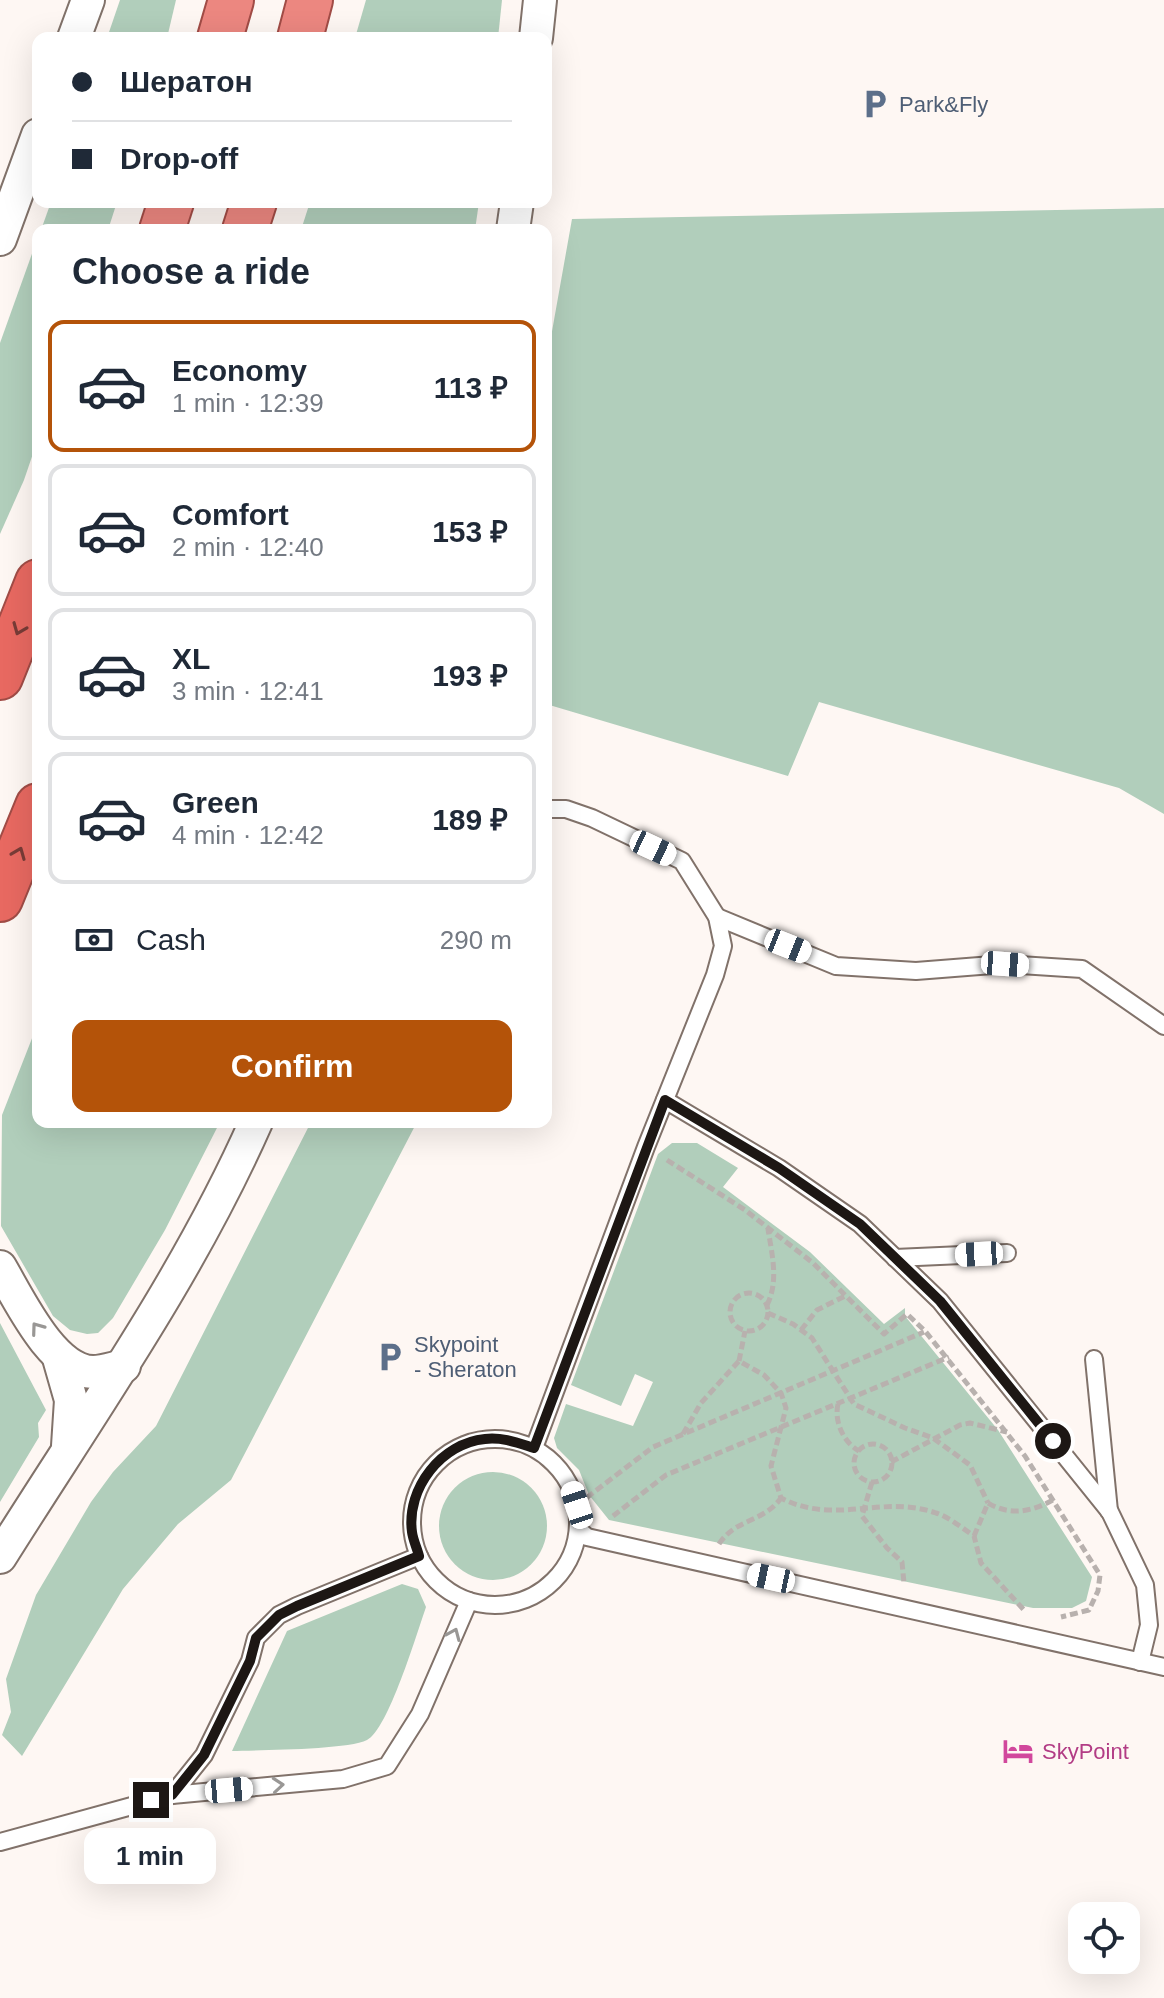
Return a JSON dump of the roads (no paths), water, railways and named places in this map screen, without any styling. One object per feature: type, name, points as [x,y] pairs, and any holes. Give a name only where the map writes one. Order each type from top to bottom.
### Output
[{"type":"highway","points":[[222,32],[231,0]]},
{"type":"highway","points":[[302,32],[310,0]]},
{"type":"highway","points":[[0,677],[32,597]]},
{"type":"highway","points":[[0,899],[32,821]]},
{"type":"street","points":[[76,32],[88,0]]},
{"type":"street","points":[[537,32],[540,0]]},
{"type":"street","points":[[0,239],[32,151]]},
{"type":"street","points":[[0,1557],[67,1449],[124,1366],[233,1175],[253,1128]]},
{"type":"street","points":[[0,1267],[29,1317],[59,1358],[66,1375],[71,1400],[67,1449]]},
{"type":"street","points":[[59,1358],[72,1367],[93,1372],[124,1366]]},
{"type":"lane","points":[[534,1448],[646,1147],[715,975],[723,946],[717,917],[682,861],[592,818],[566,809],[552,809]]},
{"type":"lane","points":[[717,917],[836,966],[916,971],[1005,964],[1082,969],[1164,1026]]},
{"type":"lane","points":[[665,1100],[779,1168],[860,1224],[940,1301],[1110,1512],[1145,1585],[1149,1625],[1140,1662]]},
{"type":"lane","points":[[895,1258],[1007,1253]]},
{"type":"lane","points":[[1094,1359],[1110,1512]]},
{"type":"lane","points":[[484,1439],[510,1440],[534,1448],[549,1458],[571,1487],[582,1533],[572,1554],[559,1575],[541,1591],[518,1602],[493,1605],[469,1601],[448,1591],[431,1575],[419,1556],[412,1530],[413,1505],[422,1481],[438,1461],[459,1446],[484,1439]]},
{"type":"lane","points":[[582,1533],[1164,1667]]},
{"type":"lane","points":[[172,1795],[204,1755],[250,1661],[256,1638],[264,1627],[297,1606],[419,1556]]},
{"type":"lane","points":[[3,1838],[172,1795],[343,1779],[387,1766],[420,1714],[469,1601]]},
{"type":"place","name":"Park&Fly","points":[[875,104]]},
{"type":"place","name":"Skypoint - Sheraton","points":[[390,1357]]},
{"type":"place","name":"SkyPoint","points":[[1018,1751]]}]
